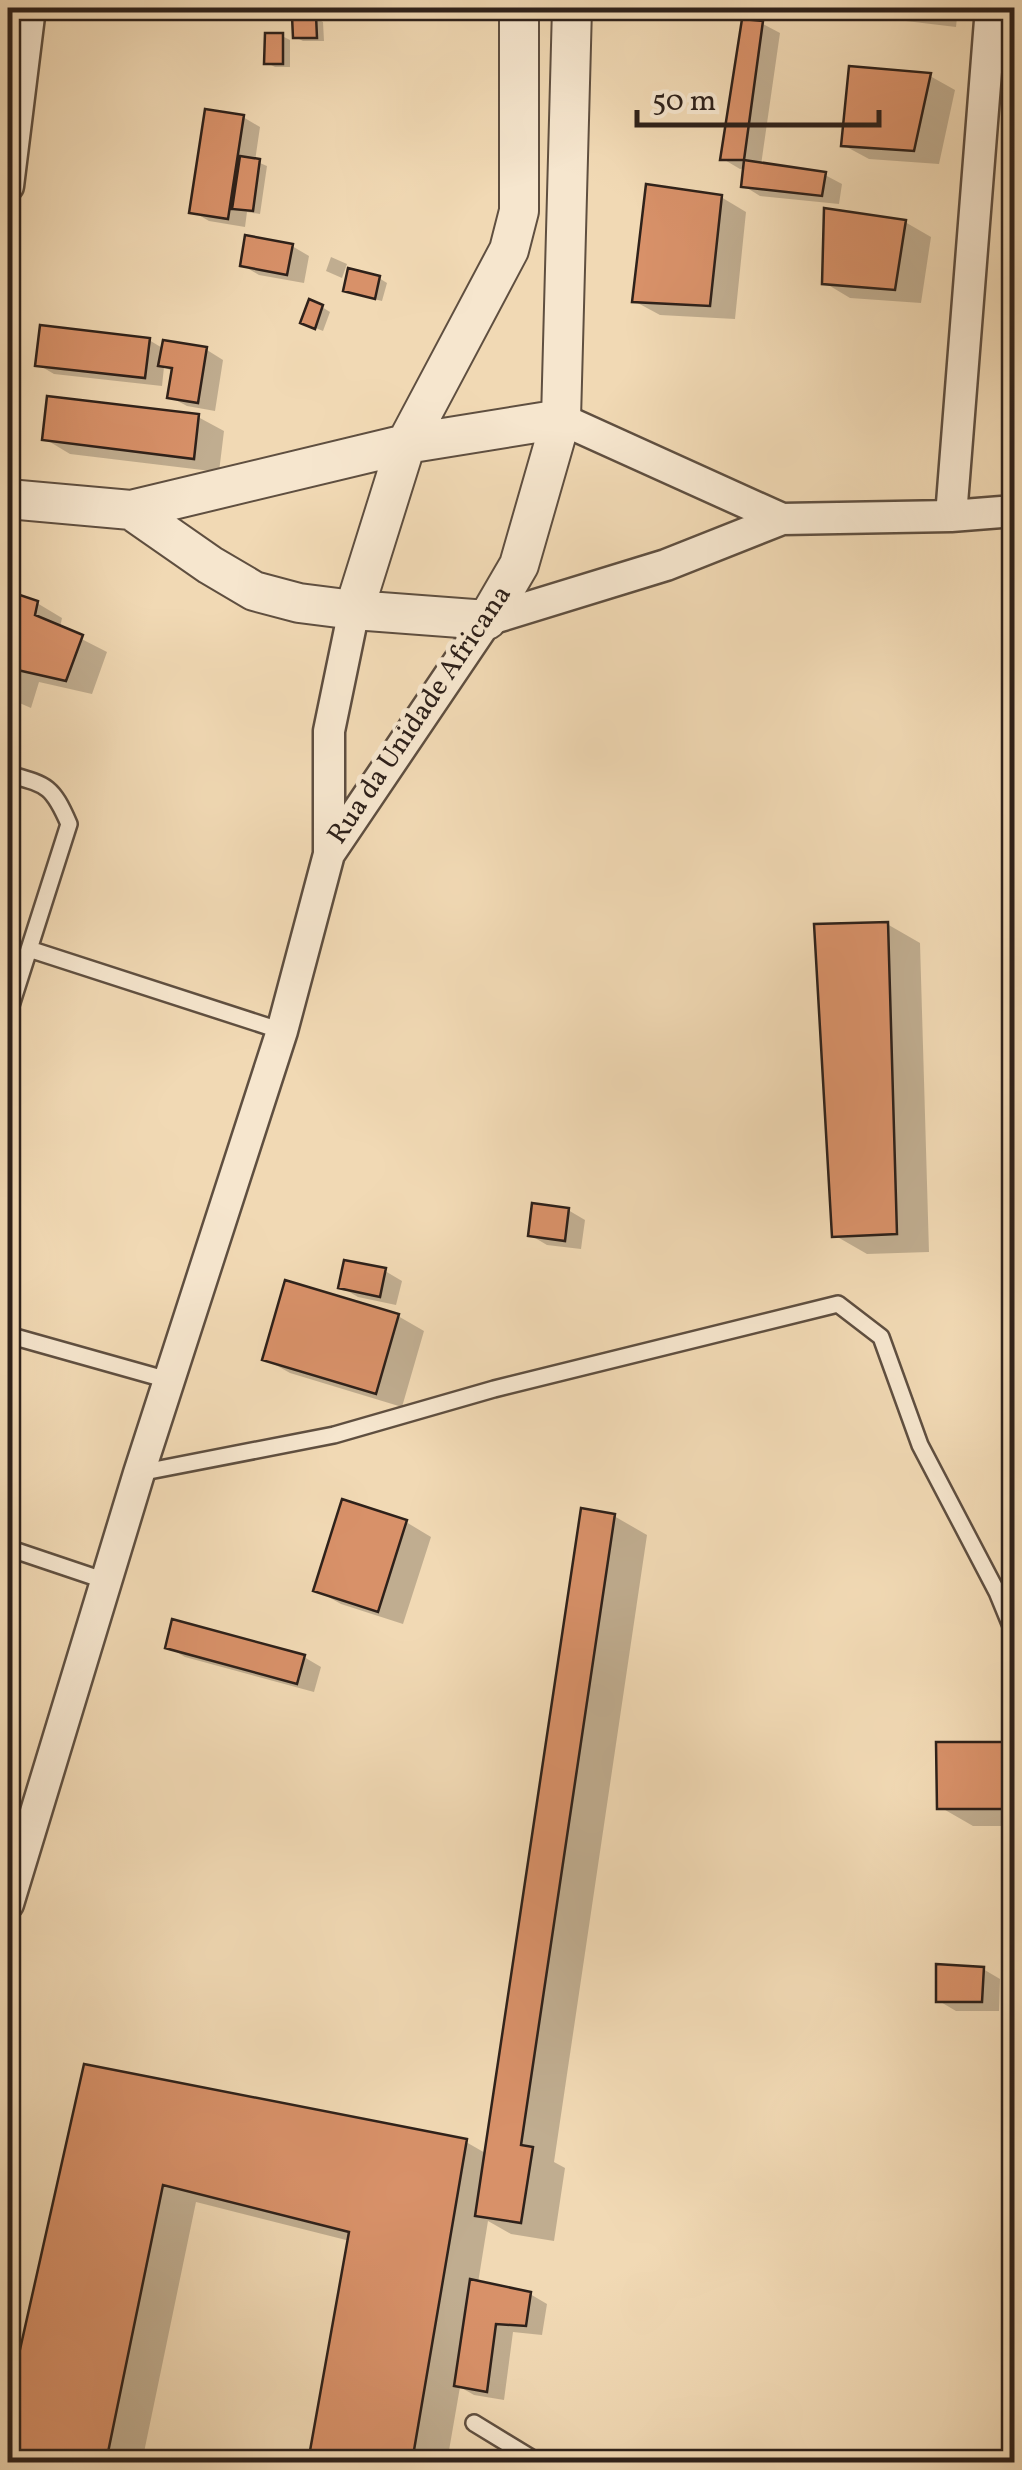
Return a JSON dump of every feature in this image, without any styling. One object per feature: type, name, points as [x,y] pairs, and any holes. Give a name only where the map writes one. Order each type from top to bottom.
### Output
[{"type":"street","points":[[8,186],[30,8]]},
{"type":"street","name":"Rua da Unidade Africana","points":[[329,854],[328,730],[354,610],[406,444],[509,250],[519,211],[519,8]]},
{"type":"street","name":"Rua da Unidade Africana","points":[[329,854],[487,620],[519,566],[561,419],[572,8]]},
{"type":"street","points":[[951,516],[992,8]]},
{"type":"street","points":[[8,499],[131,510],[406,444],[561,419],[782,519]]},
{"type":"street","points":[[131,510],[254,592],[354,610],[487,620],[666,565],[782,519],[1014,512]]},
{"type":"street","points":[[8,1904],[168,1380],[282,1031],[329,854]]},
{"type":"lane","points":[[8,774],[42,784],[59,801],[69,824],[8,1016]]},
{"type":"lane","points":[[29,949],[282,1031]]},
{"type":"lane","points":[[139,1473],[334,1434],[838,1304],[881,1338],[920,1445],[997,1592],[1013,1632]]},
{"type":"lane","points":[[8,1335],[168,1380]]},
{"type":"lane","points":[[8,1548],[106,1581]]},
{"type":"lane","points":[[474,2422],[538,2462]]},
{"type":"building","points":[[316,15],[317,38],[293,38],[292,16]]},
{"type":"building","points":[[742,19],[763,21],[744,160],[720,160]]},
{"type":"building","points":[[265,33],[283,33],[283,64],[264,64]]},
{"type":"building","points":[[849,66],[931,73],[914,151],[841,146]]},
{"type":"building","points":[[205,109],[244,115],[228,219],[189,213]]},
{"type":"building","points":[[240,156],[260,159],[253,211],[232,209]]},
{"type":"building","points":[[744,160],[826,172],[822,196],[741,187]]},
{"type":"building","points":[[646,184],[722,195],[710,306],[632,302]]},
{"type":"building","points":[[824,208],[906,220],[895,290],[822,284]]},
{"type":"building","points":[[245,235],[293,244],[287,275],[240,266]]},
{"type":"building","points":[[348,268],[380,276],[375,299],[343,291]]},
{"type":"building","points":[[309,299],[323,305],[315,329],[300,323]]},
{"type":"building","points":[[40,325],[150,338],[145,378],[35,366]]},
{"type":"building","points":[[163,340],[207,347],[198,403],[167,398],[172,368],[158,366]]},
{"type":"building","points":[[47,396],[199,414],[194,459],[42,440]]},
{"type":"building","points":[[8,591],[38,601],[35,615],[83,635],[66,681],[13,669],[8,690]]},
{"type":"building","points":[[888,922],[897,1234],[832,1237],[814,924]]},
{"type":"building","points":[[532,1203],[569,1208],[565,1241],[528,1236]]},
{"type":"building","points":[[344,1260],[386,1268],[380,1297],[338,1288]]},
{"type":"building","points":[[285,1280],[399,1314],[376,1394],[262,1360]]},
{"type":"building","points":[[342,1499],[407,1520],[378,1612],[313,1591]]},
{"type":"building","points":[[581,1508],[615,1514],[521,2145],[533,2147],[521,2223],[475,2216]]},
{"type":"building","points":[[172,1619],[305,1655],[297,1684],[165,1648]]},
{"type":"building","points":[[936,1742],[1014,1742],[1014,1809],[937,1809]]},
{"type":"building","points":[[1008,1836],[1014,1836],[1014,1901],[1010,1901]]},
{"type":"building","points":[[936,1964],[984,1967],[982,2002],[936,2002]]},
{"type":"building","points":[[84,2064],[467,2139],[412,2462],[308,2462],[349,2232],[163,2185],[106,2462],[8,2462],[8,2403]]},
{"type":"building","points":[[470,2279],[531,2292],[526,2326],[496,2324],[487,2392],[454,2386]]}]
